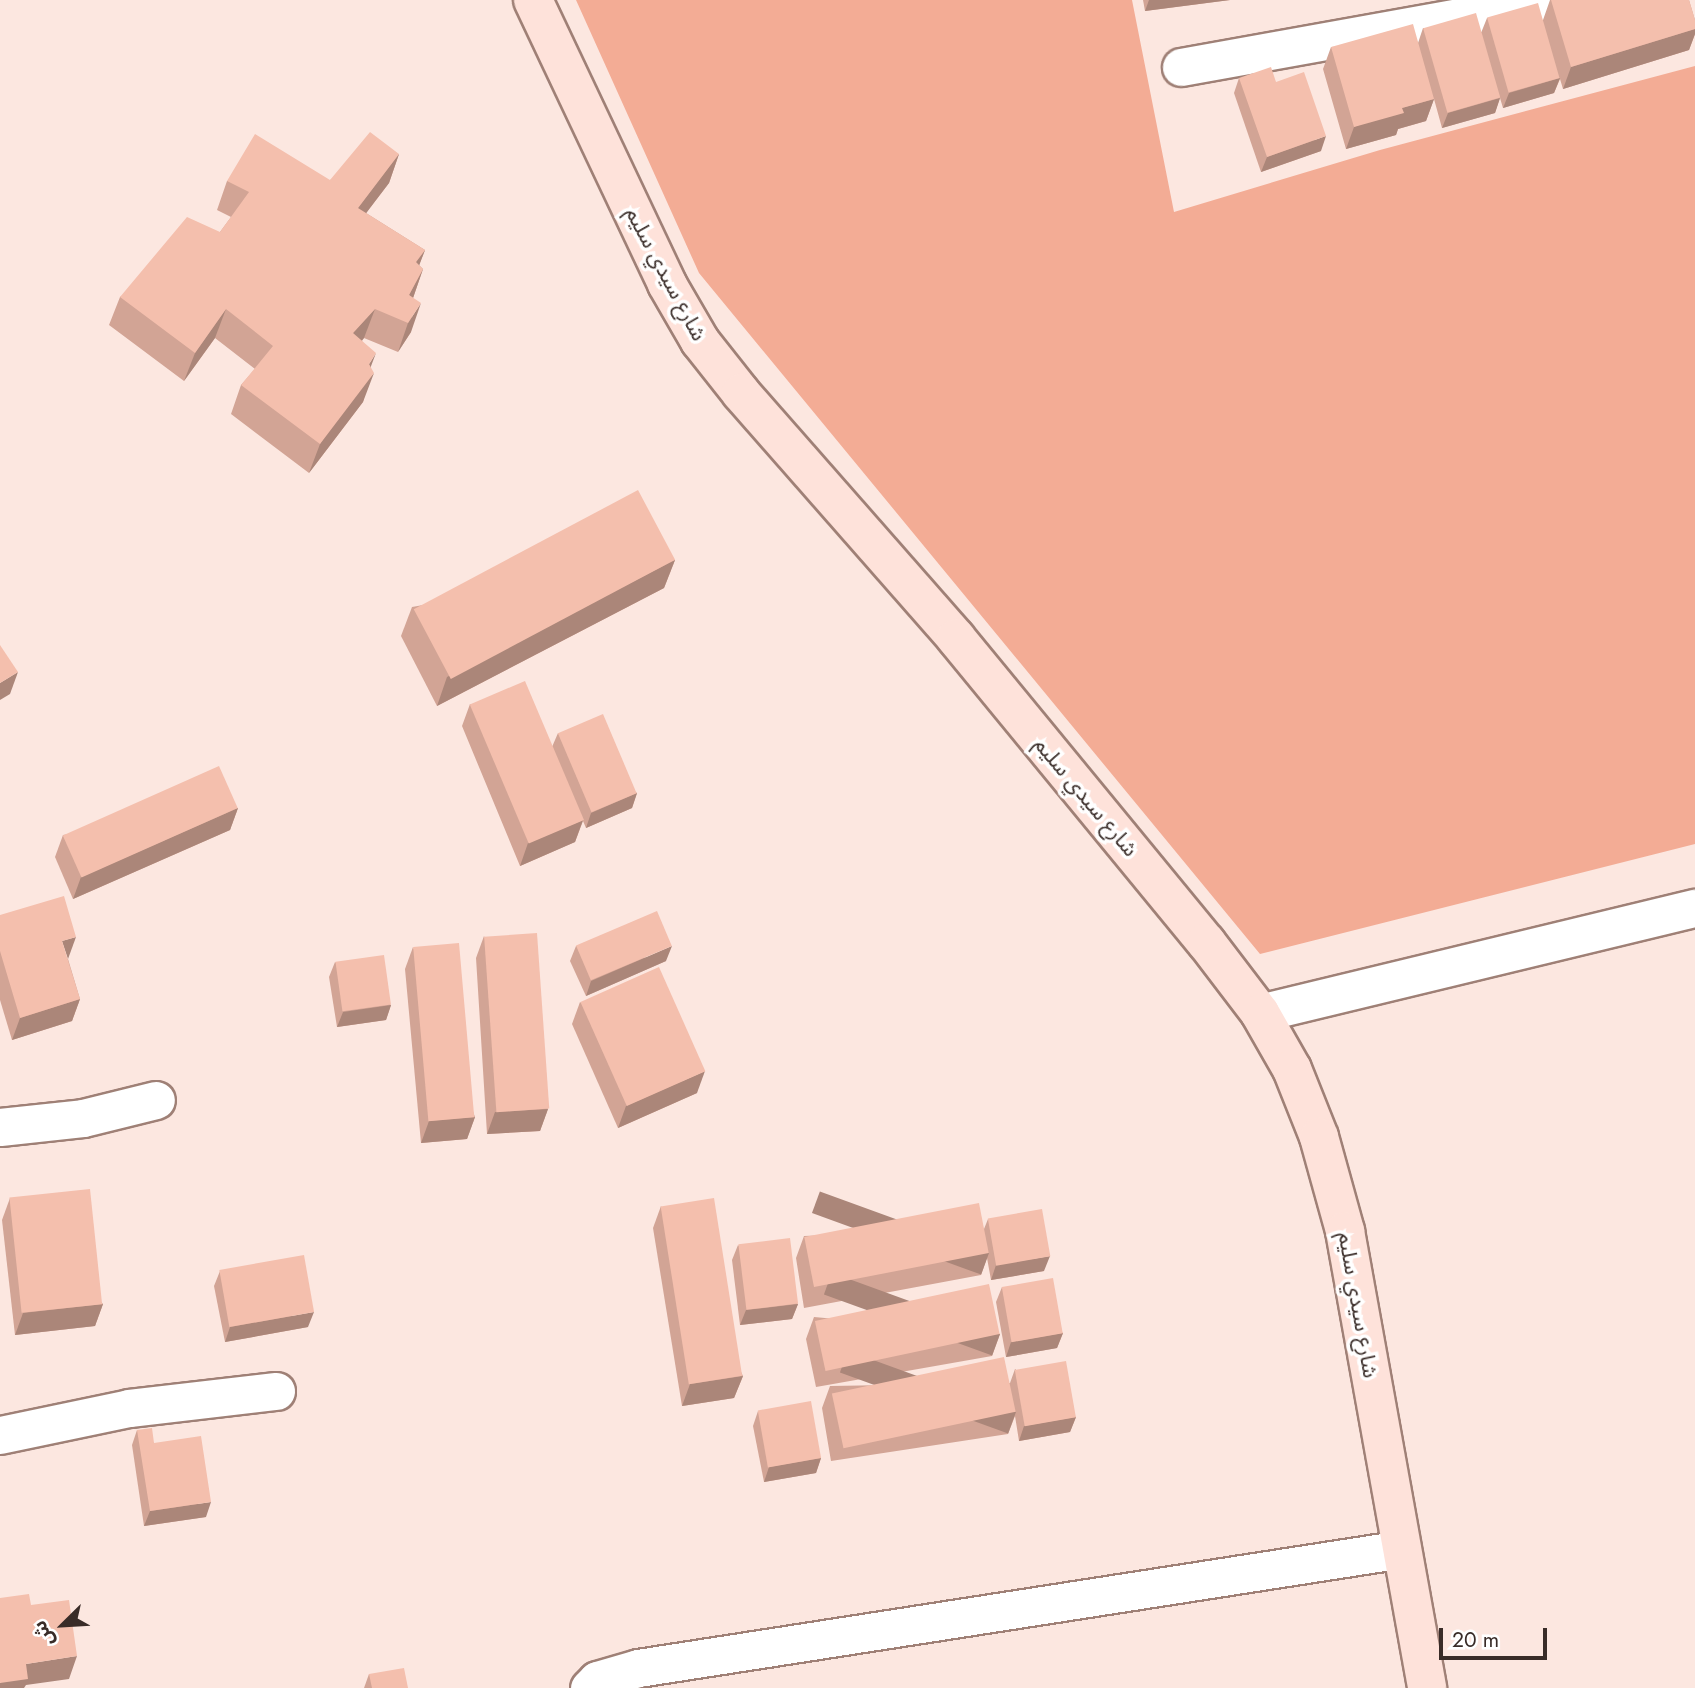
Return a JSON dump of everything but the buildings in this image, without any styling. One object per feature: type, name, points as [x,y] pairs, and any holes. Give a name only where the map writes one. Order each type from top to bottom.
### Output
[{"type":"main road","name":"شارع سيدي سليم","points":[[533,0],[667,284],[700,341],[741,393],[956,638],[1206,942],[1260,1013],[1292,1069],[1319,1137],[1345,1231],[1427,1688]]},
{"type":"street","points":[[1181,67],[1439,10],[1553,0]]},
{"type":"street","points":[[1260,1013],[1695,908]]},
{"type":"street","points":[[0,1128],[83,1118],[156,1100]]},
{"type":"street","points":[[0,1435],[129,1408],[275,1391]]},
{"type":"street","points":[[589,1688],[597,1680],[638,1668],[1402,1549]]},
{"type":"shaded area","points":[[576,0],[1132,0],[1174,212],[1380,150],[1695,66],[1695,844],[1260,954],[699,273]]}]
